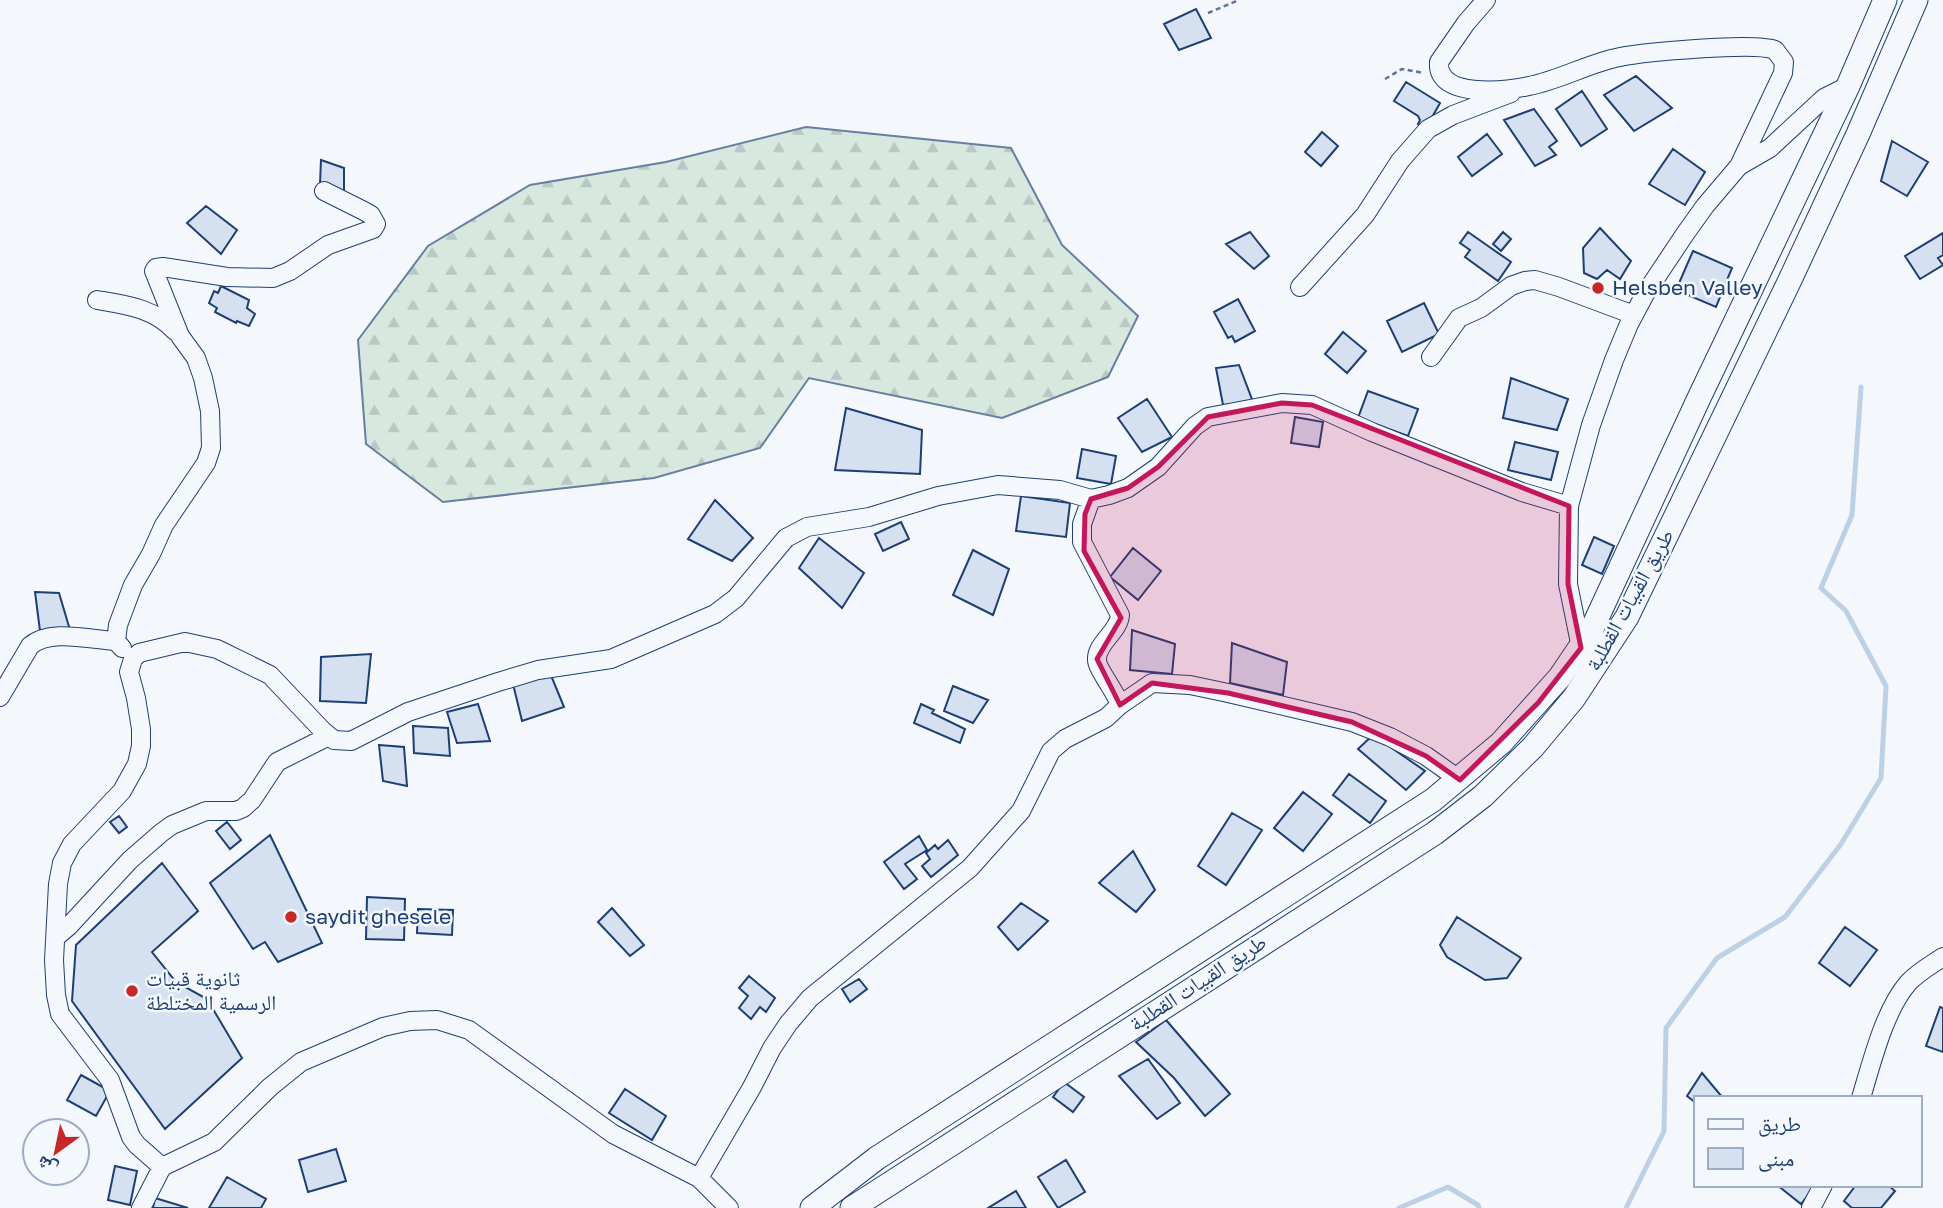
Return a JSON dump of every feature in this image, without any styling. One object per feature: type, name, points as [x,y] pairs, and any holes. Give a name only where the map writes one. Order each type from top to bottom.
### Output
[{"type":"main road","points":[[811,1208],[845,1202],[877,1158],[1433,800],[1501,743],[1538,703],[1581,648],[1616,582],[1704,386],[1847,86],[1885,0]]},
{"type":"main road","name":"طريق القبيات القطلبة","points":[[845,1202],[1435,832],[1483,796],[1533,747],[1574,698],[1627,617],[1789,282],[1858,134],[1916,0]]},
{"type":"street","points":[[1486,0],[1441,57],[1438,69],[1441,76],[1448,84],[1466,89],[1531,86]]},
{"type":"street","points":[[1300,287],[1366,215],[1400,161],[1429,129],[1453,115],[1580,68],[1621,57],[1702,49],[1770,48],[1783,58],[1785,67],[1739,166],[1698,215],[1634,315],[1614,360],[1591,425],[1569,506],[1568,584],[1581,648]]},
{"type":"street","points":[[1739,166],[1770,148],[1824,98],[1847,86]]},
{"type":"street","points":[[180,336],[154,275],[156,268],[227,277],[273,278],[290,271],[328,245],[373,229],[376,224],[371,215],[324,191]]},
{"type":"street","points":[[1431,357],[1459,318],[1481,308],[1511,286],[1525,281],[1535,280],[1559,287],[1634,315]]},
{"type":"street","points":[[97,300],[149,311],[168,323],[196,358],[210,411],[211,448],[206,463],[164,525],[133,585],[118,625],[116,641]]},
{"type":"street","points":[[162,1167],[131,1137],[105,1070],[68,1026],[57,1008],[54,960],[58,884],[67,852],[122,791],[137,764],[141,729],[128,672],[133,659],[139,653],[185,642],[217,649],[270,675],[329,736],[340,742],[351,741],[408,712],[498,682],[538,670],[611,659],[726,607],[786,538],[807,527],[869,517],[938,496],[998,485],[1060,490],[1091,499],[1128,488],[1158,467],[1195,426],[1208,417],[1282,403],[1312,405],[1522,492],[1569,506]]},
{"type":"street","points":[[1091,499],[1082,524],[1084,551],[1120,615],[1118,625],[1097,654],[1097,663],[1117,694],[1120,705]]},
{"type":"street","points":[[0,697],[30,646],[36,641],[54,637],[116,641],[133,659]]},
{"type":"street","points":[[699,1178],[772,1048],[810,998],[970,868],[1021,811],[1051,751],[1065,739],[1106,719],[1120,705],[1152,683],[1190,685],[1352,722],[1390,737],[1426,756],[1460,780]]},
{"type":"street","points":[[56,937],[130,860],[161,833],[206,811],[236,811],[243,808],[277,762],[329,736]]},
{"type":"street","points":[[1862,1096],[1885,1026],[1902,992],[1913,977],[1943,957]]},
{"type":"street","points":[[141,1208],[162,1167],[214,1143],[270,1087],[301,1062],[383,1027],[410,1021],[437,1020],[469,1030],[613,1134],[699,1178],[729,1208]]},
{"type":"street","points":[[1811,1208],[1822,1187]]},
{"type":"path","points":[[1208,13],[1239,0]]},
{"type":"path","points":[[1385,79],[1402,69],[1441,76]]},
{"type":"highlighted area","points":[[1282,403],[1312,405],[1569,506],[1568,584],[1581,648],[1538,703],[1460,780],[1426,756],[1352,722],[1228,693],[1152,683],[1120,705],[1097,659],[1121,618],[1084,551],[1085,514],[1091,499],[1128,488],[1158,467],[1208,417]]},
{"type":"green space","points":[[806,127],[1011,148],[1062,245],[1138,316],[1108,377],[1002,418],[809,378],[760,448],[654,478],[443,502],[366,444],[358,340],[428,246],[530,185],[666,162]]},
{"type":"building","points":[[1196,9],[1211,38],[1179,50],[1164,24]]},
{"type":"building","points":[[1636,76],[1672,108],[1634,131],[1604,95]]},
{"type":"building","points":[[1406,82],[1440,103],[1426,128],[1418,124],[1418,116],[1394,101]]},
{"type":"building","points":[[1582,91],[1607,129],[1581,146],[1556,109]]},
{"type":"building","points":[[1534,109],[1557,141],[1549,147],[1556,155],[1535,166],[1504,120]]},
{"type":"building","points":[[1322,132],[1338,146],[1321,166],[1305,152]]},
{"type":"building","points":[[1487,134],[1502,154],[1472,176],[1458,157]]},
{"type":"building","points":[[1892,141],[1928,162],[1907,196],[1881,181]]},
{"type":"building","points":[[1673,149],[1705,172],[1685,205],[1649,184]]},
{"type":"building","points":[[321,160],[344,168],[344,193],[320,184]]},
{"type":"building","points":[[206,206],[237,230],[221,254],[187,223]]},
{"type":"building","points":[[1600,228],[1631,261],[1620,279],[1607,270],[1597,279],[1584,273],[1583,248]]},
{"type":"building","points":[[1250,232],[1269,256],[1254,269],[1226,244]]},
{"type":"building","points":[[1468,232],[1511,262],[1498,281],[1465,257],[1470,250],[1460,243]]},
{"type":"building","points":[[1503,232],[1511,239],[1501,251],[1493,244]]},
{"type":"building","points":[[1943,233],[1943,255],[1938,258],[1943,265],[1920,279],[1905,256]]},
{"type":"building","points":[[1693,251],[1732,268],[1716,307],[1676,290]]},
{"type":"building","points":[[221,286],[249,300],[247,308],[255,314],[249,326],[237,321],[236,323],[215,312],[217,308],[209,303],[214,291],[218,293]]},
{"type":"building","points":[[1238,299],[1255,331],[1235,342],[1232,336],[1228,338],[1214,312]]},
{"type":"building","points":[[1424,303],[1439,334],[1402,352],[1387,321]]},
{"type":"building","points":[[1343,332],[1366,351],[1347,373],[1325,354]]},
{"type":"building","points":[[1239,365],[1253,402],[1223,405],[1216,368]]},
{"type":"building","points":[[1511,378],[1568,399],[1557,430],[1503,418]]},
{"type":"building","points":[[1368,391],[1418,409],[1408,436],[1358,418]]},
{"type":"building","points":[[1147,399],[1172,437],[1142,452],[1118,418]]},
{"type":"building","points":[[846,408],[922,430],[920,474],[835,470]]},
{"type":"building","points":[[1295,417],[1323,422],[1319,447],[1291,443]]},
{"type":"building","points":[[1515,442],[1558,452],[1551,480],[1508,470]]},
{"type":"building","points":[[1082,449],[1116,456],[1111,484],[1077,478]]},
{"type":"building","points":[[1021,496],[1070,503],[1066,537],[1016,531]]},
{"type":"building","points":[[715,500],[753,538],[732,561],[688,539]]},
{"type":"building","points":[[901,522],[909,539],[883,551],[875,534]]},
{"type":"building","points":[[1594,537],[1614,546],[1602,574],[1582,565]]},
{"type":"building","points":[[819,538],[864,573],[842,608],[799,568]]},
{"type":"building","points":[[1133,548],[1161,571],[1138,600],[1110,577]]},
{"type":"building","points":[[973,550],[1009,569],[993,615],[953,595]]},
{"type":"building","points":[[35,592],[59,593],[70,630],[40,631]]},
{"type":"building","points":[[1132,630],[1175,644],[1172,674],[1130,670]]},
{"type":"building","points":[[1232,643],[1287,662],[1283,695],[1230,683]]},
{"type":"building","points":[[371,654],[366,703],[320,701],[321,657]]},
{"type":"building","points":[[550,673],[564,707],[522,721],[513,684]]},
{"type":"building","points":[[953,686],[988,700],[973,723],[944,711]]},
{"type":"building","points":[[478,704],[490,741],[457,743],[447,712]]},
{"type":"building","points":[[921,704],[934,710],[932,713],[965,729],[960,743],[914,723]]},
{"type":"building","points":[[413,726],[448,728],[450,756],[414,753]]},
{"type":"building","points":[[1373,735],[1425,771],[1406,790],[1358,749]]},
{"type":"building","points":[[379,745],[404,747],[407,786],[383,781]]},
{"type":"building","points":[[1349,774],[1386,801],[1370,823],[1333,795]]},
{"type":"building","points":[[1303,792],[1332,814],[1303,851],[1274,828]]},
{"type":"building","points":[[1232,813],[1262,830],[1226,885],[1198,866]]},
{"type":"building","points":[[119,816],[127,827],[119,833],[110,822]]},
{"type":"building","points":[[227,822],[241,840],[230,849],[216,831]]},
{"type":"building","points":[[270,835],[322,943],[278,962],[265,942],[253,949],[210,883]]},
{"type":"building","points":[[919,836],[927,850],[905,864],[917,879],[904,889],[884,862]]},
{"type":"building","points":[[948,840],[958,855],[931,877],[922,866],[930,859],[926,853],[935,845],[938,849]]},
{"type":"building","points":[[1133,851],[1155,890],[1136,912],[1099,883]]},
{"type":"building","name":"ثانوية قبيات الرسمية المختلطة","points":[[162,863],[198,911],[152,952],[176,982],[207,999],[242,1058],[165,1129],[72,1001],[76,945]]},
{"type":"building","points":[[367,897],[405,899],[404,940],[366,939]]},
{"type":"building","points":[[1021,903],[1048,921],[1018,950],[998,927]]},
{"type":"building","points":[[612,908],[644,945],[630,956],[598,922]]},
{"type":"building","points":[[418,909],[453,910],[452,935],[417,933]]},
{"type":"building","points":[[1457,917],[1521,958],[1507,978],[1485,980],[1447,957],[1440,945]]},
{"type":"building","points":[[1845,927],[1877,950],[1850,986],[1819,963]]},
{"type":"building","points":[[749,976],[775,998],[766,1012],[760,1007],[751,1019],[739,1008],[748,996],[739,988]]},
{"type":"building","points":[[859,979],[867,989],[850,1002],[842,989]]},
{"type":"building","points":[[1940,1007],[1943,1008],[1943,1052],[1926,1046]]},
{"type":"building","points":[[1166,1020],[1230,1094],[1205,1116],[1174,1078],[1136,1042]]},
{"type":"building","points":[[1148,1059],[1180,1103],[1157,1119],[1119,1076]]},
{"type":"building","points":[[1702,1073],[1721,1096],[1694,1096],[1694,1101],[1687,1096]]},
{"type":"building","points":[[81,1075],[110,1091],[96,1116],[67,1100]]},
{"type":"building","points":[[1064,1082],[1084,1097],[1073,1112],[1053,1097]]},
{"type":"building","points":[[625,1089],[666,1116],[652,1140],[609,1113]]},
{"type":"building","points":[[336,1149],[346,1181],[308,1192],[299,1160]]},
{"type":"building","points":[[1066,1160],[1085,1192],[1058,1208],[1038,1177]]},
{"type":"building","points":[[115,1166],[137,1171],[130,1205],[108,1200]]},
{"type":"building","points":[[227,1177],[266,1199],[261,1208],[209,1208]]},
{"type":"building","points":[[1780,1187],[1814,1187],[1801,1204]]},
{"type":"building","points":[[1854,1187],[1890,1187],[1895,1191],[1881,1208],[1852,1208],[1844,1201]]},
{"type":"building","points":[[1016,1191],[1026,1208],[988,1208]]},
{"type":"building","points":[[155,1198],[188,1208],[153,1208]]},
{"type":"waterway","points":[[1626,1208],[1664,1131],[1666,1028],[1717,958],[1785,917],[1841,844],[1881,778],[1886,686],[1846,611],[1821,588],[1852,515],[1861,387]]},
{"type":"waterway","points":[[1399,1208],[1448,1187],[1479,1208]]},
{"type":"place","name":"Helsben Valley","points":[[1598,288]]},
{"type":"place","name":"saydit ghesele","points":[[291,917]]},
{"type":"place","name":"ثانوية قبيات الرسمية المختلطة","points":[[132,991]]}]
